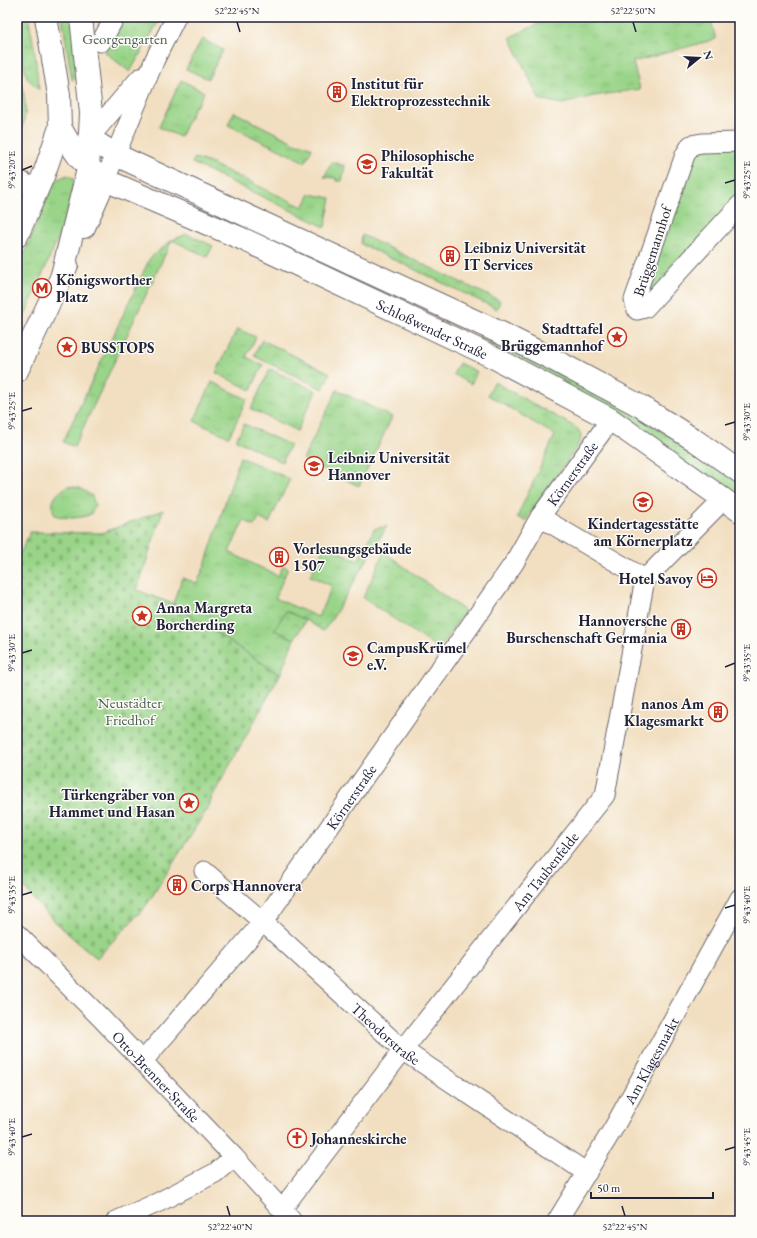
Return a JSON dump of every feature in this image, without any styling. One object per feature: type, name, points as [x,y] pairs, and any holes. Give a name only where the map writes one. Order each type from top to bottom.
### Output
[{"type":"main road","points":[[17,236],[41,182],[60,127],[58,89],[46,17]]},
{"type":"main road","points":[[41,182],[81,144],[91,113],[81,17]]},
{"type":"main road","points":[[60,127],[81,144],[116,155]]},
{"type":"main road","points":[[17,371],[61,278],[96,175],[81,144]]},
{"type":"main road","name":"Schloßwender Straße","points":[[116,155],[503,334],[568,367],[642,407],[696,441],[740,472]]},
{"type":"main road","name":"Schloßwender Straße","points":[[96,175],[245,240],[493,357],[610,419],[732,505]]},
{"type":"street","points":[[101,42],[115,17]]},
{"type":"street","points":[[96,175],[116,155],[155,59],[176,17]]},
{"type":"street","points":[[81,144],[155,59]]},
{"type":"street","name":"Brüggemannhof","points":[[740,142],[702,143],[691,145],[685,155],[634,300],[637,310],[645,308],[740,205]]},
{"type":"street","points":[[17,179],[41,182]]},
{"type":"street","name":"Körnerstraße","points":[[142,1062],[263,922],[514,563],[540,518],[599,435]]},
{"type":"street","points":[[645,579],[732,505]]},
{"type":"street","name":"Körnerstraße","points":[[540,518],[645,579]]},
{"type":"street","name":"Am Taubenfelde","points":[[287,1215],[403,1050],[605,795],[645,579]]},
{"type":"street","name":"Theodorstraße","points":[[204,871],[263,922],[403,1050],[587,1173]]},
{"type":"street","name":"Am Klagesmarkt","points":[[557,1221],[587,1173],[740,898]]},
{"type":"street","name":"Otto-Brenner-Straße","points":[[17,934],[234,1156],[287,1215]]},
{"type":"street","points":[[116,1221],[159,1202],[215,1173],[234,1156]]},
{"type":"green space","points":[[17,17],[28,17],[34,46],[39,90],[27,78],[17,38]]},
{"type":"green space","points":[[62,17],[74,17],[80,78],[72,80]]},
{"type":"green space","name":"Georgengarten","points":[[99,17],[161,17],[130,72],[106,53]]},
{"type":"green space","points":[[553,17],[710,17],[716,39],[633,62],[640,89],[594,96],[562,104],[539,99],[510,37]]},
{"type":"green space","points":[[202,39],[223,50],[208,79],[186,69]]},
{"type":"green space","points":[[181,80],[204,92],[196,107],[195,106],[180,137],[159,127]]},
{"type":"green space","points":[[22,85],[25,101],[25,114],[23,126],[17,141],[17,87]]},
{"type":"green space","points":[[234,112],[299,145],[300,143],[312,148],[305,162],[228,125]]},
{"type":"green space","points":[[740,142],[740,205],[637,310],[685,155]]},
{"type":"green space","points":[[195,158],[210,163],[303,207],[310,194],[331,198],[325,227],[192,163]]},
{"type":"green space","points":[[332,162],[345,166],[342,181],[336,181],[336,178],[324,177]]},
{"type":"green space","points":[[67,175],[73,178],[75,185],[62,229],[17,334],[17,271],[52,186],[56,180]]},
{"type":"green space","points":[[187,234],[213,246],[207,257],[172,240]]},
{"type":"green space","points":[[362,235],[500,301],[497,309],[361,244]]},
{"type":"green space","points":[[172,240],[74,447],[63,442],[150,258]]},
{"type":"green space","points":[[237,329],[256,337],[246,357],[263,365],[251,390],[216,373]]},
{"type":"green space","points":[[479,336],[595,390],[707,459],[740,483],[740,500],[478,339]]},
{"type":"green space","points":[[262,340],[330,373],[323,389],[254,356]]},
{"type":"green space","points":[[459,363],[477,372],[471,384],[453,374]]},
{"type":"green space","points":[[270,369],[316,391],[297,431],[251,409]]},
{"type":"green space","points":[[212,382],[247,399],[229,437],[194,421]]},
{"type":"green space","points":[[494,382],[575,427],[581,434],[579,444],[525,521],[517,517],[555,435],[488,395]]},
{"type":"green space","points":[[337,390],[392,417],[359,486],[303,459]]},
{"type":"green space","points":[[244,424],[290,445],[282,462],[236,440]]},
{"type":"green space","points":[[240,457],[290,479],[269,523],[259,518],[254,526],[244,520],[229,552],[278,576],[283,566],[288,568],[275,598],[318,617],[332,586],[310,576],[325,545],[358,561],[374,529],[387,526],[332,619],[323,631],[306,620],[294,639],[280,675],[173,604],[182,578],[197,583],[205,565]]},
{"type":"green space","points":[[68,486],[80,488],[92,496],[95,505],[91,514],[73,518],[55,515],[53,510],[53,502],[57,495]]},
{"type":"green space","name":"Neustädter Friedhof","points":[[163,510],[137,590],[173,604],[280,675],[212,797],[209,806],[146,906],[97,958],[54,921],[17,878],[17,560],[30,532],[102,533]]},
{"type":"green space","points":[[384,552],[465,611],[439,649],[363,598]]},
{"type":"green space","points":[[286,611],[306,620],[294,639],[274,630]]},
{"type":"place","name":"Institut für Elektroprozesstechnik","points":[[337,92]]},
{"type":"place","name":"Philosophische Fakultät","points":[[367,164]]},
{"type":"place","name":"Leibniz Universität IT Services","points":[[450,256]]},
{"type":"place","name":"Königsworther Platz","points":[[42,288]]},
{"type":"place","name":"Stadttafel Brüggemannhof","points":[[617,337]]},
{"type":"place","name":"BUSSTOPS","points":[[67,347]]},
{"type":"place","name":"Leibniz Universität Hannover","points":[[314,466]]},
{"type":"place","name":"Kindertagesstätte am Körnerplatz","points":[[643,502]]},
{"type":"place","name":"Vorlesungsgebäude 1507","points":[[279,557]]},
{"type":"place","name":"Hotel Savoy","points":[[707,578]]},
{"type":"place","name":"Anna Margreta Borcherding","points":[[142,616]]},
{"type":"place","name":"Hannoversche Burschenschaft Germania","points":[[681,629]]},
{"type":"place","name":"CampusKrümel e.V.","points":[[353,656]]},
{"type":"place","name":"nanos Am Klagesmarkt","points":[[718,712]]},
{"type":"place","name":"Türkengräber von Hammet und Hasan","points":[[189,803]]},
{"type":"place","name":"Corps Hannovera","points":[[177,885]]},
{"type":"place","name":"Johanneskirche","points":[[297,1138]]}]
